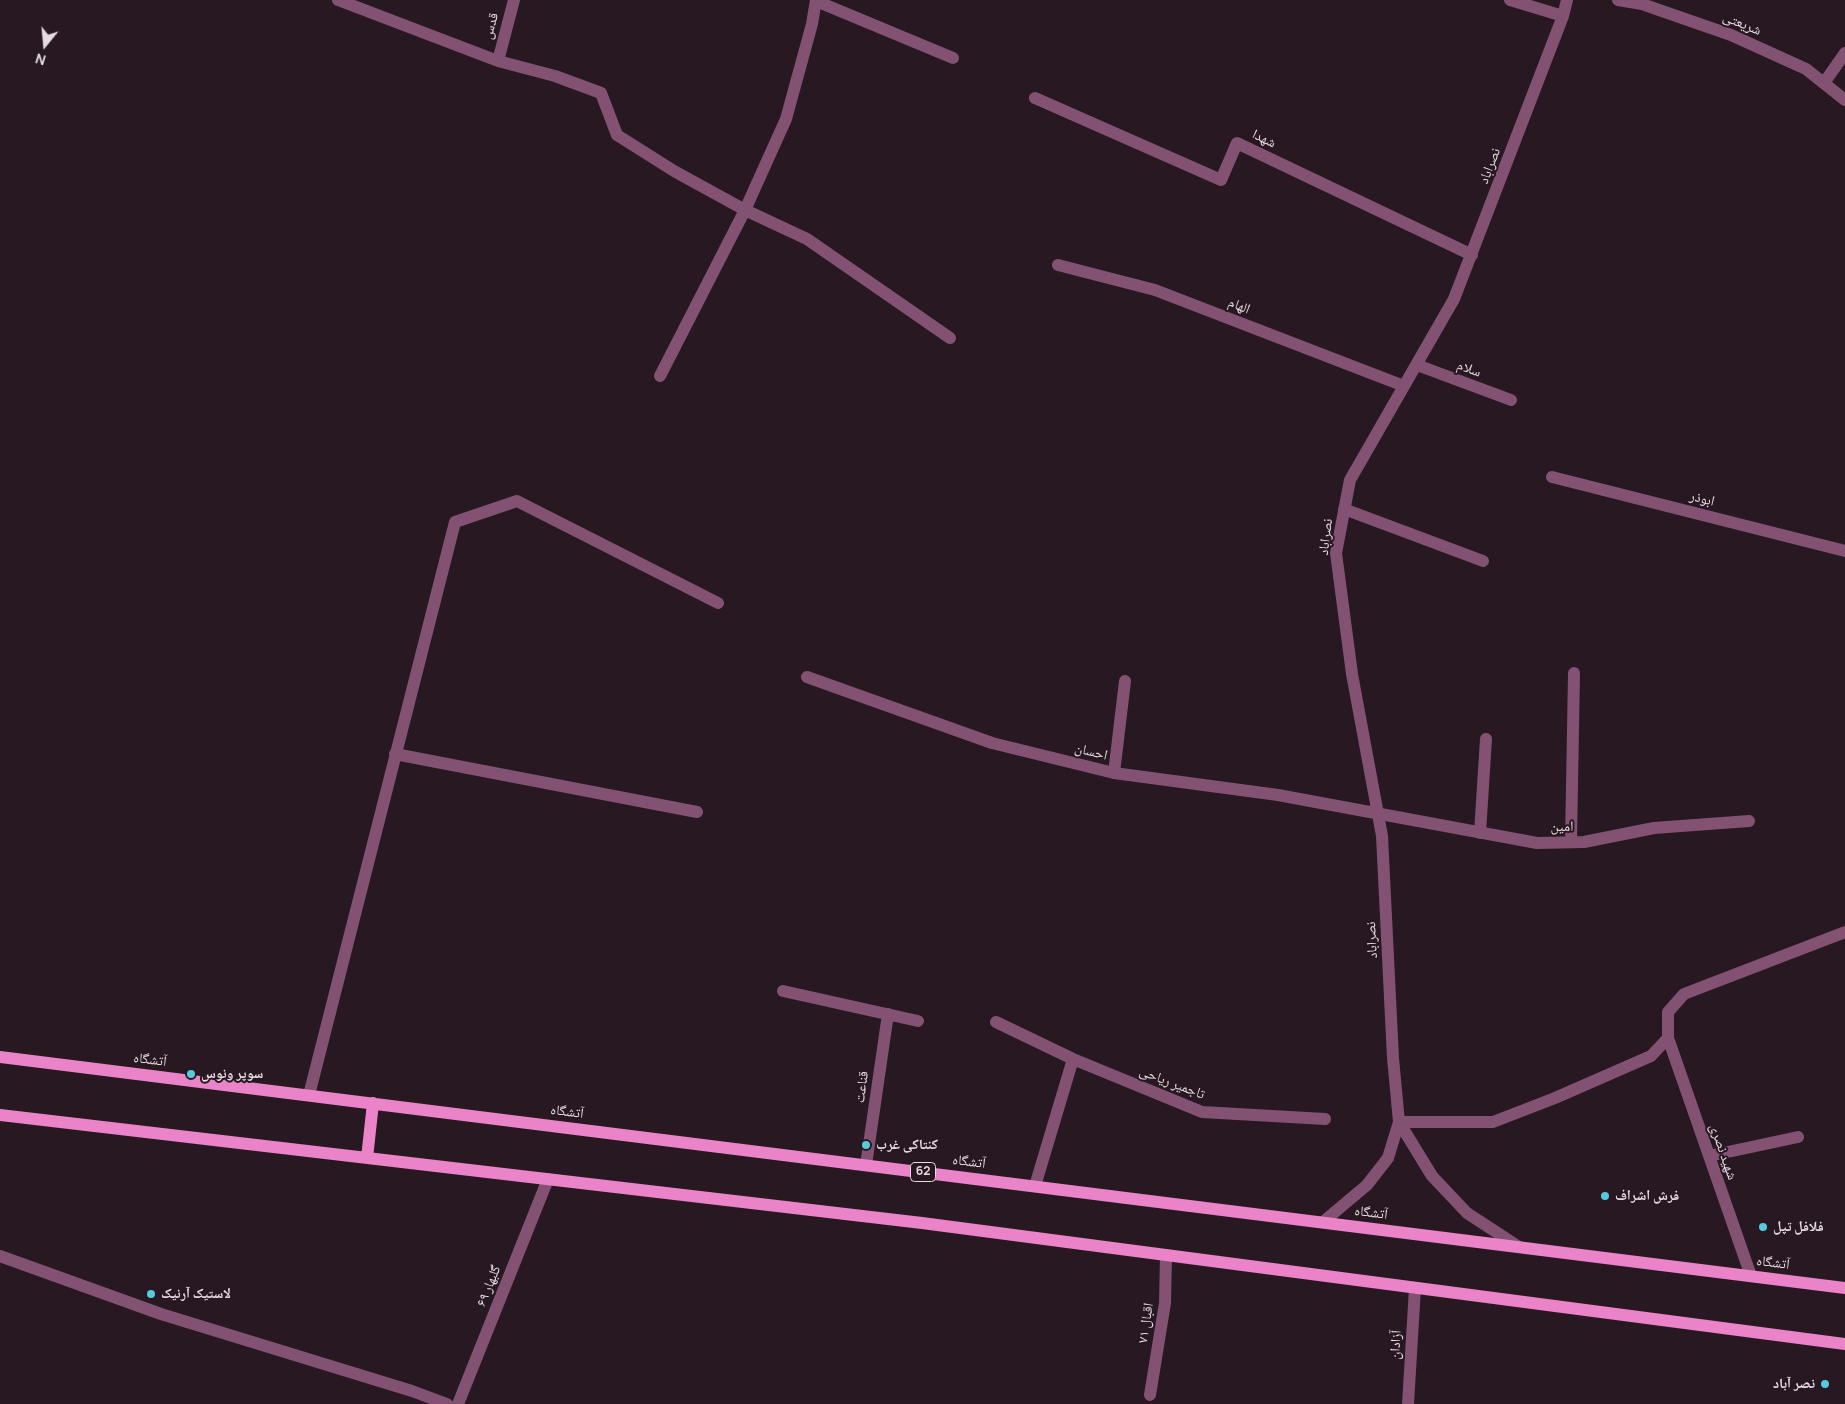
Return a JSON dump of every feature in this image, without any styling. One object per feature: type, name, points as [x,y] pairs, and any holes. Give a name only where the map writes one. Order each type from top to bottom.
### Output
[{"type":"main road","name":"آتشگاه","points":[[0,1057],[1845,1288]]},
{"type":"main road","points":[[367,1158],[373,1103]]},
{"type":"main road","points":[[0,1115],[922,1223],[1845,1344]]},
{"type":"street","points":[[338,0],[498,61],[555,76],[601,93],[617,135],[674,171],[745,210],[807,239],[950,338]]},
{"type":"street","name":"قدس","points":[[498,61],[514,0]]},
{"type":"street","points":[[1510,0],[1563,16]]},
{"type":"street","name":"نصراباد","points":[[1399,1122],[1393,1058],[1382,836],[1352,674],[1336,553],[1350,480],[1454,299],[1563,16],[1567,0]]},
{"type":"street","name":"شریعتی","points":[[1618,0],[1642,4],[1731,35],[1806,69],[1845,100]]},
{"type":"street","points":[[660,376],[745,210],[786,119],[812,24],[816,1],[953,58]]},
{"type":"street","points":[[1824,82],[1845,53]]},
{"type":"street","name":"شهدا","points":[[1035,98],[1221,180],[1237,143],[1472,255]]},
{"type":"street","name":"الهام","points":[[1058,265],[1155,290],[1404,386]]},
{"type":"street","name":"سلام","points":[[1417,365],[1511,400]]},
{"type":"street","name":"ابوذر","points":[[1552,477],[1845,551]]},
{"type":"street","points":[[309,1095],[455,522],[517,501],[718,603]]},
{"type":"street","points":[[1344,509],[1483,561]]},
{"type":"street","points":[[1571,842],[1574,672]]},
{"type":"street","name":"احسان","points":[[807,678],[992,743],[1114,773],[1278,795],[1377,814]]},
{"type":"street","points":[[1114,773],[1125,681]]},
{"type":"street","points":[[1480,833],[1486,740]]},
{"type":"street","points":[[395,754],[698,812]]},
{"type":"street","name":"امین","points":[[1377,814],[1537,843],[1584,842],[1654,828],[1748,822]]},
{"type":"street","name":"شهید نصری","points":[[1751,1276],[1668,1038],[1668,1012],[1684,994],[1845,932]]},
{"type":"street","points":[[783,991],[918,1021]]},
{"type":"street","name":"قناعت","points":[[866,1165],[888,1014]]},
{"type":"street","name":"تاجمیر ریاحی","points":[[996,1022],[1073,1060],[1202,1112],[1325,1119]]},
{"type":"street","points":[[1399,1122],[1493,1122],[1555,1098],[1651,1056],[1668,1038]]},
{"type":"street","points":[[1035,1186],[1073,1060]]},
{"type":"street","points":[[1323,1222],[1367,1185],[1388,1158],[1399,1122]]},
{"type":"street","points":[[1399,1122],[1432,1176],[1467,1213],[1519,1247]]},
{"type":"street","points":[[1709,1156],[1798,1137]]},
{"type":"street","name":"۶۹ گلبهار","points":[[458,1404],[548,1179]]},
{"type":"street","points":[[0,1256],[161,1314],[412,1391],[446,1404]]},
{"type":"street","name":"۷۱ اقبال","points":[[1150,1396],[1165,1302],[1166,1256]]},
{"type":"street","name":"آزادان","points":[[1408,1404],[1415,1288]]},
{"type":"place","name":"سوپر ونوس","points":[[191,1074]]},
{"type":"place","name":"کنتاکی غرب","points":[[866,1145]]},
{"type":"place","name":"فرش اشراف","points":[[1605,1196]]},
{"type":"place","name":"فلافل تپل","points":[[1763,1227]]},
{"type":"place","name":"لاستیک آرنیک","points":[[151,1294]]},
{"type":"place","name":"نصر آباد","points":[[1825,1384]]}]
